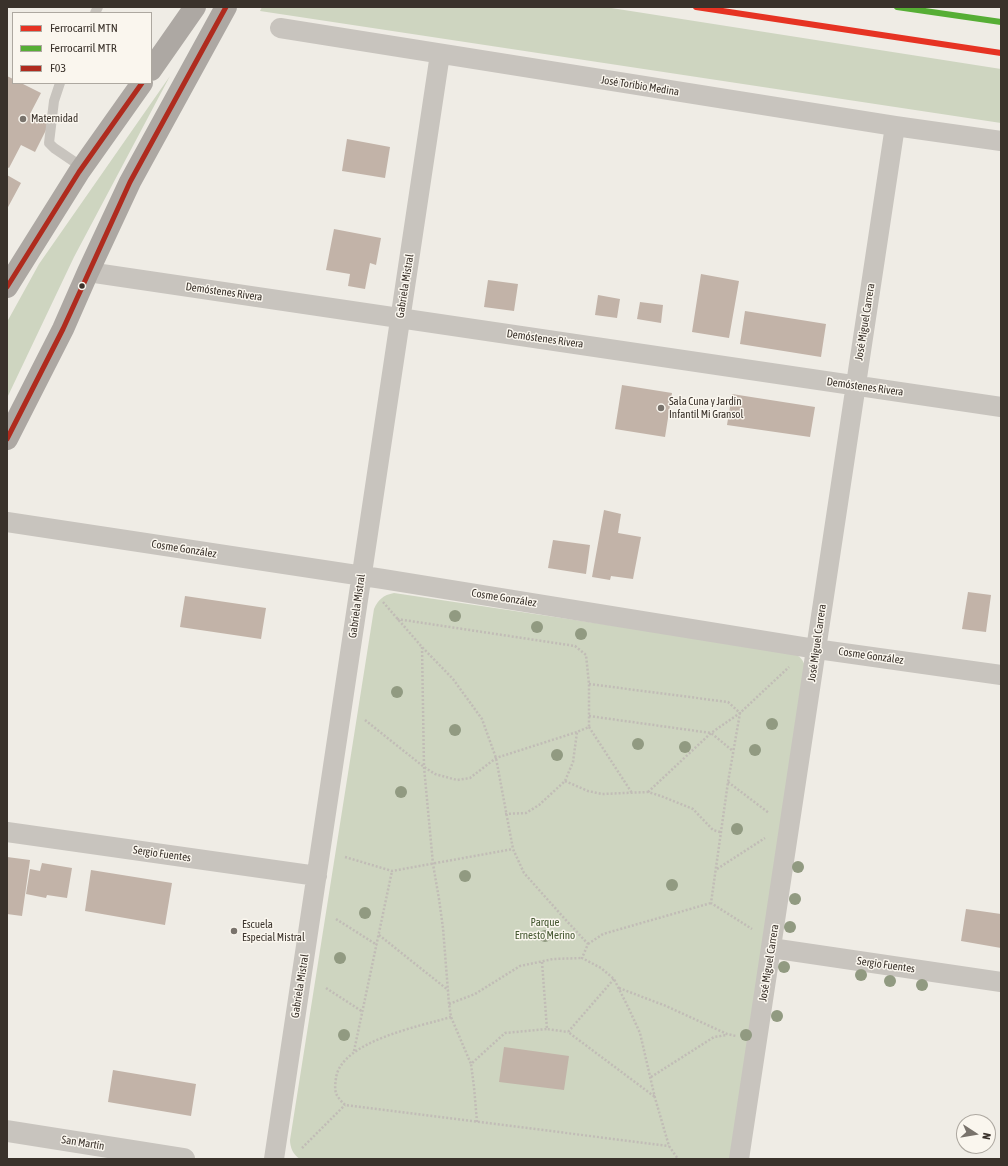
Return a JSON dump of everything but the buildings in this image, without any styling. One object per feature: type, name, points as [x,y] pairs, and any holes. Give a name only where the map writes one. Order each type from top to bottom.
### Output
[{"type":"main road","points":[[152,69],[195,7]]},
{"type":"main road","points":[[7,440],[63,329],[130,182],[226,7]]},
{"type":"main road","points":[[7,287],[82,167],[141,84]]},
{"type":"street","name":"José Toribio Medina","points":[[280,28],[895,126],[1001,141]]},
{"type":"street","name":"Gabriela Mistral","points":[[274,1159],[440,54]]},
{"type":"street","name":"José Miguel Carrera","points":[[740,1159],[895,126]]},
{"type":"street","name":"Demóstenes Rivera","points":[[88,272],[1001,407]]},
{"type":"street","name":"Cosme González","points":[[7,522],[360,585],[1001,675]]},
{"type":"street","name":"Sergio Fuentes","points":[[7,832],[317,876]]},
{"type":"street","name":"Sergio Fuentes","points":[[771,948],[1001,982]]},
{"type":"street","name":"San Martín","points":[[7,1131],[184,1159]]},
{"type":"lane","points":[[60,84],[54,100],[49,143],[82,167]]},
{"type":"path","points":[[360,585],[382,601],[422,647],[453,679],[482,719],[496,758],[505,814],[513,849],[524,873],[588,944]]},
{"type":"path","points":[[397,619],[575,646],[586,655],[589,684],[589,727],[632,793]]},
{"type":"path","points":[[422,647],[424,767],[433,864],[439,899],[449,1004],[451,1017],[470,1064],[474,1087],[477,1122]]},
{"type":"path","points":[[648,792],[711,733],[740,713],[792,663]]},
{"type":"path","points":[[589,684],[728,702],[740,713]]},
{"type":"path","points":[[711,903],[720,832],[740,713]]},
{"type":"path","points":[[589,716],[711,733],[733,751]]},
{"type":"path","points":[[365,720],[424,767],[441,776],[457,780],[470,778],[496,758],[589,727]]},
{"type":"path","points":[[505,814],[526,813],[539,805],[565,781],[573,762],[577,732]]},
{"type":"path","points":[[565,781],[588,791],[602,794],[648,792],[661,796],[693,809],[713,830],[720,832]]},
{"type":"path","points":[[728,782],[770,814]]},
{"type":"path","points":[[716,870],[766,838]]},
{"type":"path","points":[[344,857],[392,871],[513,849]]},
{"type":"path","points":[[354,1052],[392,871]]},
{"type":"path","points":[[582,958],[588,944],[603,934],[711,903],[752,929]]},
{"type":"path","points":[[336,919],[377,945]]},
{"type":"path","points":[[379,935],[448,990]]},
{"type":"path","points":[[449,1004],[475,994],[520,966],[553,959],[582,958],[601,968],[614,979],[640,1033],[655,1098],[669,1146],[678,1159]]},
{"type":"path","points":[[542,962],[547,1029]]},
{"type":"path","points":[[568,1032],[614,979]]},
{"type":"path","points":[[326,988],[363,1012]]},
{"type":"path","points":[[618,988],[666,1006],[728,1034],[736,1036]]},
{"type":"path","points":[[451,1017],[374,1040],[354,1052],[342,1063],[336,1075],[334,1090],[339,1099],[345,1106],[669,1146]]},
{"type":"path","points":[[470,1064],[504,1033],[547,1029],[568,1032],[655,1098]]},
{"type":"path","points":[[651,1077],[714,1037],[728,1034]]},
{"type":"path","points":[[302,1148],[345,1106]]},
{"type":"green space","points":[[262,7],[605,7],[1001,69],[1001,123],[260,11]]},
{"type":"green space","points":[[170,76],[74,257],[7,398],[7,322],[39,264]]},
{"type":"green space","name":"Parque Ernesto Merino","points":[[394,593],[790,652],[803,660],[805,666],[732,1159],[300,1159],[291,1148],[290,1140],[374,609],[381,598]]},
{"type":"rail line","name":"MTN","points":[[696,7],[1001,53]]},
{"type":"rail line","name":"MTR","points":[[897,7],[1001,22]]},
{"type":"transit line","name":"F03","points":[[7,439],[63,329],[130,182],[226,7]]},
{"type":"transit line","name":"F03","points":[[7,287],[79,172],[141,84]]},
{"type":"place","name":"Maternidad","points":[[23,119]]},
{"type":"place","name":"Sala Cuna y Jardín Infantil Mi Gransol","points":[[661,408]]},
{"type":"place","name":"Escuela Especial Mistral","points":[[234,931]]}]
